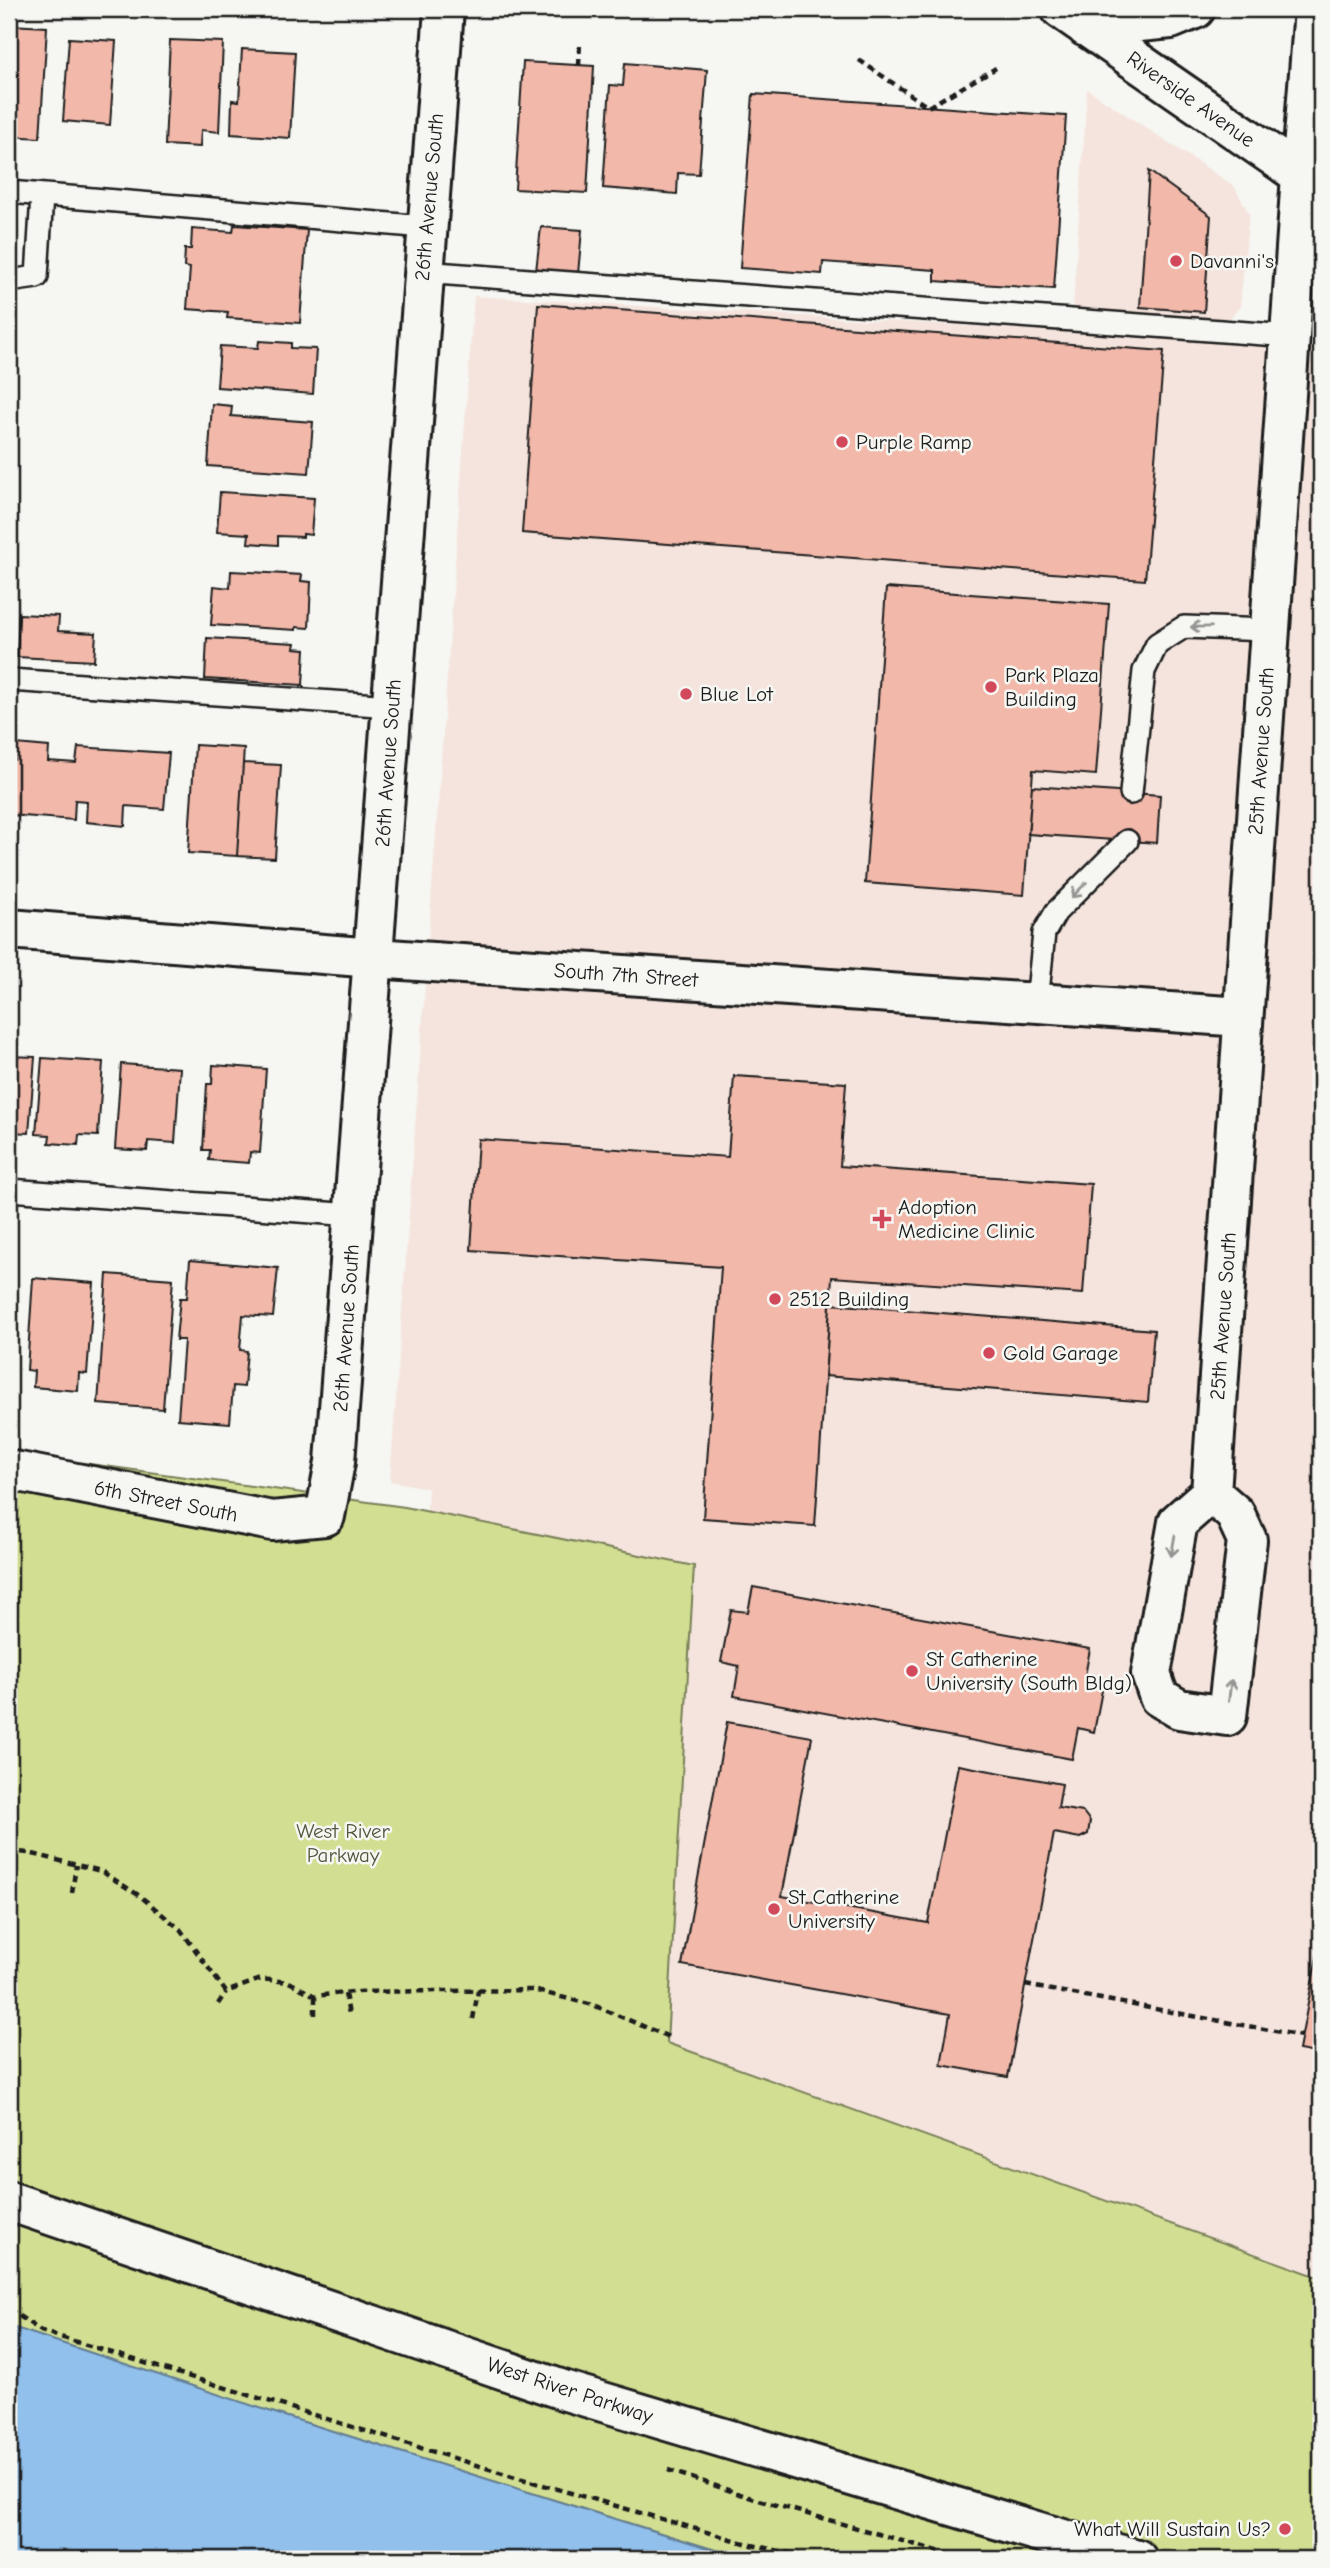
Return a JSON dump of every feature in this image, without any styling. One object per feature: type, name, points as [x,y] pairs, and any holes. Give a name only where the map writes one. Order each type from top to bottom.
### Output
[{"type":"street","name":"26th Avenue South","points":[[325,1516],[335,1462],[374,958],[422,272],[444,9]]},
{"type":"street","points":[[1074,18],[1171,19],[1195,9]]},
{"type":"street","name":"25th Avenue South","points":[[1211,1493],[1289,336],[1311,182],[1314,9]]},
{"type":"street","name":"Riverside Avenue","points":[[1074,18],[1311,182]]},
{"type":"street","name":"South 7th Street","points":[[9,929],[374,958],[1243,1017]]},
{"type":"street","name":"6th Street South","points":[[9,1470],[272,1521],[325,1516]]},
{"type":"street","points":[[1211,1493],[1235,1514],[1247,1540],[1227,1716],[1179,1709],[1159,1697],[1151,1674],[1178,1522],[1211,1493]]},
{"type":"street","name":"West River Parkway","points":[[9,2201],[566,2391],[1083,2546],[1137,2559]]},
{"type":"lane","points":[[9,192],[426,227]]},
{"type":"lane","points":[[9,281],[37,277],[42,195]]},
{"type":"lane","points":[[422,272],[1289,336]]},
{"type":"lane","points":[[1131,793],[1144,671],[1157,644],[1184,627],[1269,630]]},
{"type":"lane","points":[[9,680],[392,706]]},
{"type":"lane","points":[[1037,1003],[1044,933],[1056,912],[1126,841]]},
{"type":"lane","points":[[9,1190],[354,1215]]},
{"type":"path","points":[[579,65],[580,41]]},
{"type":"path","points":[[859,60],[928,107],[996,68]]},
{"type":"path","points":[[9,1851],[29,1853],[101,1871],[140,1896],[180,1929],[226,1992]]},
{"type":"path","points":[[72,1893],[76,1865]]},
{"type":"path","points":[[218,2004],[226,1992],[261,1979],[289,1982],[315,1996],[345,1993],[533,1990],[593,2005],[668,2037]]},
{"type":"path","points":[[1025,1985],[1302,2036]]},
{"type":"path","points":[[473,2019],[478,1991]]},
{"type":"path","points":[[345,1993],[349,2014]]},
{"type":"path","points":[[315,1996],[315,2015]]},
{"type":"path","points":[[9,2309],[41,2331],[512,2476],[752,2545],[817,2559]]},
{"type":"shaded area","points":[[1087,89],[1234,186],[1249,214],[1240,307],[1230,318],[1212,321],[1073,309]]},
{"type":"shaded area","points":[[474,296],[1214,341],[1321,325],[1321,2303],[606,2044],[426,1528],[428,1488],[390,1481]]},
{"type":"green space","name":"West River Parkway","points":[[9,1453],[405,1507],[694,1566],[667,2043],[1321,2278],[1321,2559],[752,2559],[281,2415],[9,2326]]},
{"type":"water","points":[[9,2326],[281,2415],[708,2548],[752,2559],[9,2559]]},
{"type":"building","points":[[9,25],[47,27],[40,138],[9,136]]},
{"type":"building","points":[[69,38],[116,41],[110,125],[63,121]]},
{"type":"building","points":[[170,40],[223,42],[219,132],[201,130],[200,147],[165,145]]},
{"type":"building","points":[[242,49],[295,52],[290,138],[231,134],[232,100],[239,101]]},
{"type":"building","points":[[523,62],[594,66],[587,193],[515,189]]},
{"type":"building","points":[[625,63],[707,70],[699,174],[678,173],[677,194],[603,188],[610,85],[623,86]]},
{"type":"building","points":[[753,94],[1066,116],[1054,289],[935,281],[935,270],[823,262],[822,274],[740,268]]},
{"type":"building","name":"Davanni's","points":[[1149,171],[1211,216],[1204,312],[1140,307]]},
{"type":"building","points":[[234,225],[307,230],[300,323],[227,318],[228,312],[187,309],[190,268],[184,267],[185,249],[191,249],[192,229],[233,232]]},
{"type":"building","points":[[541,227],[582,230],[578,274],[536,271]]},
{"type":"building","name":"Purple Ramp","points":[[538,304],[1164,351],[1145,580],[522,533]]},
{"type":"building","points":[[259,341],[291,343],[291,348],[316,349],[313,394],[217,387],[220,346],[258,348]]},
{"type":"building","points":[[212,404],[232,406],[231,416],[313,422],[309,473],[208,466]]},
{"type":"building","points":[[220,492],[314,498],[311,535],[278,536],[278,545],[248,543],[249,534],[217,532]]},
{"type":"building","points":[[231,571],[302,575],[301,581],[311,582],[309,628],[296,627],[296,630],[211,625],[214,586],[230,588]]},
{"type":"building","name":"Park Plaza Building","points":[[886,588],[1109,604],[1096,775],[1033,770],[1024,895],[865,883]]},
{"type":"building","points":[[19,614],[59,616],[58,631],[96,633],[94,661],[17,657]]},
{"type":"building","points":[[207,638],[295,643],[294,648],[305,649],[303,685],[205,679]]},
{"type":"building","points":[[16,744],[49,747],[48,761],[76,763],[78,747],[169,753],[164,809],[126,806],[125,826],[86,822],[87,801],[75,800],[74,820],[10,815],[9,759],[15,760]]},
{"type":"building","points":[[195,745],[244,748],[237,856],[188,853]]},
{"type":"building","points":[[243,763],[281,765],[275,858],[237,856]]},
{"type":"building","points":[[1032,786],[1160,795],[1157,843],[1028,834]]},
{"type":"building","points":[[9,1056],[35,1057],[29,1133],[10,1132],[10,1142]]},
{"type":"building","points":[[42,1058],[103,1062],[98,1136],[79,1135],[78,1145],[49,1143],[50,1135],[36,1134]]},
{"type":"building","points":[[121,1064],[180,1068],[175,1143],[148,1141],[147,1151],[115,1149]]},
{"type":"building","points":[[213,1065],[266,1069],[260,1153],[250,1152],[249,1163],[209,1160],[210,1150],[203,1150],[207,1084],[212,1084]]},
{"type":"building","name":"2512 Building","points":[[734,1076],[846,1083],[840,1166],[1091,1184],[1083,1294],[832,1277],[815,1526],[703,1518],[721,1267],[471,1250],[478,1139],[728,1157]]},
{"type":"building","points":[[190,1260],[278,1268],[273,1317],[243,1315],[240,1350],[247,1351],[244,1387],[233,1386],[230,1423],[178,1419],[184,1340],[176,1340],[180,1298],[187,1298]]},
{"type":"building","points":[[9,1268],[13,1268],[9,1326]]},
{"type":"building","points":[[107,1274],[173,1279],[163,1409],[98,1404]]},
{"type":"building","points":[[33,1278],[94,1283],[87,1374],[79,1373],[78,1391],[33,1387],[34,1371],[27,1370]]},
{"type":"building","name":"Gold Garage","points":[[830,1304],[1154,1330],[1148,1402],[825,1376]]},
{"type":"building","name":"St Catherine University (South Bldg)","points":[[753,1587],[1090,1649],[1085,1676],[1104,1680],[1094,1732],[1078,1728],[1072,1759],[734,1696],[739,1666],[721,1662],[731,1610],[748,1612]]},
{"type":"building","name":"St Catherine University","points":[[727,1722],[812,1737],[782,1896],[928,1923],[958,1765],[1062,1784],[1058,1808],[1083,1812],[1090,1821],[1088,1834],[1080,1838],[1054,1833],[1008,2077],[941,2065],[950,2014],[682,1965]]},
{"type":"building","points":[[1321,1936],[1321,2054],[1299,2050]]},
{"type":"place","name":"Davanni's","points":[[1176,261]]},
{"type":"place","name":"Purple Ramp","points":[[842,442]]},
{"type":"place","name":"Park Plaza Building","points":[[991,687]]},
{"type":"place","name":"Blue Lot","points":[[686,694]]},
{"type":"place","name":"Adoption Medicine Clinic","points":[[882,1219]]},
{"type":"place","name":"2512 Building","points":[[775,1299]]},
{"type":"place","name":"Gold Garage","points":[[989,1353]]},
{"type":"place","name":"St Catherine University (South Bldg)","points":[[912,1671]]},
{"type":"place","name":"St Catherine University","points":[[774,1909]]},
{"type":"place","name":"What Will Sustain Us?","points":[[1285,2529]]}]
